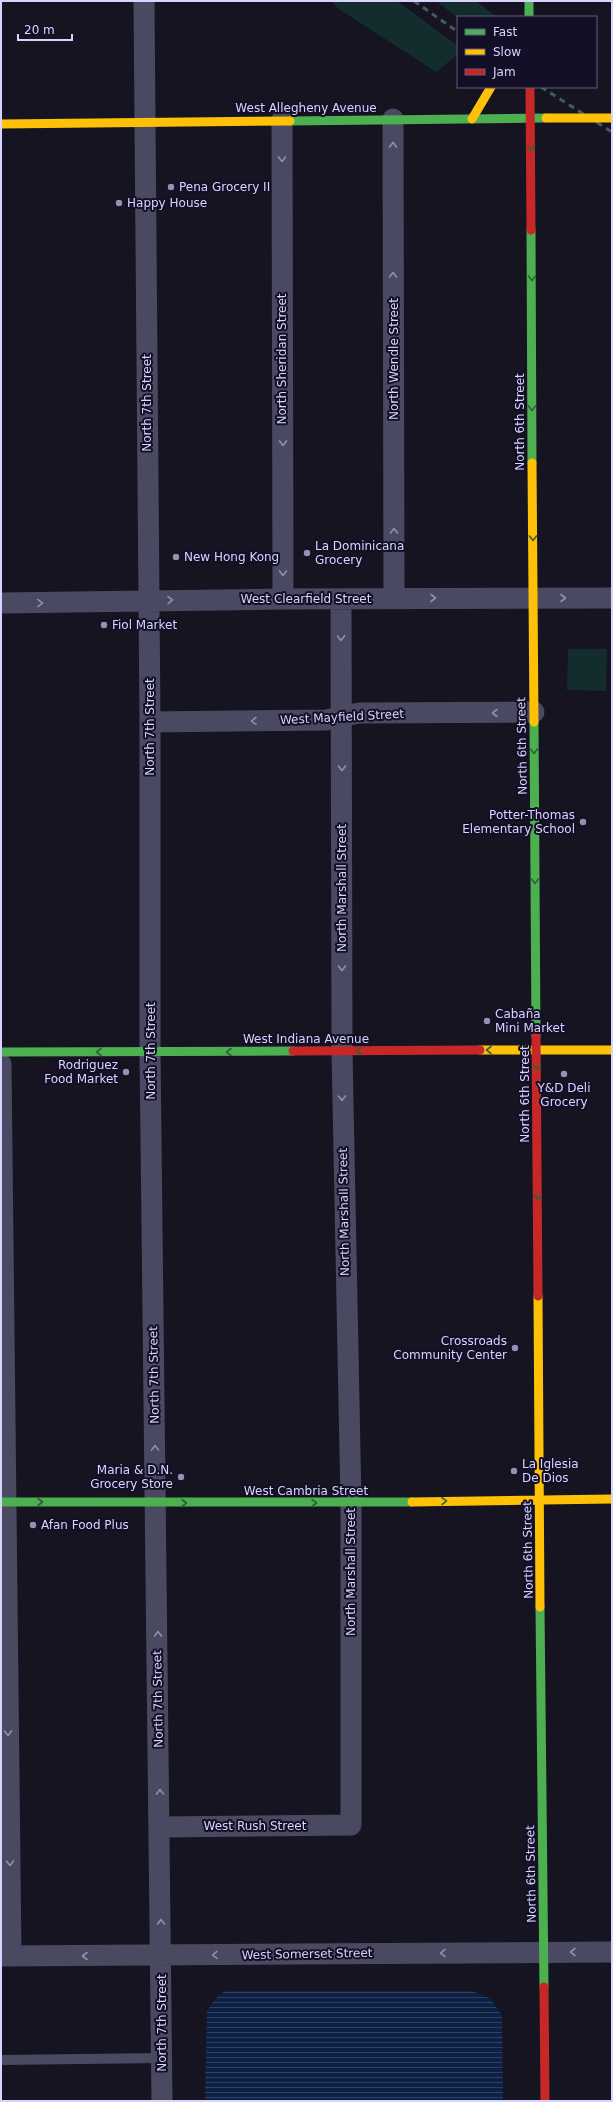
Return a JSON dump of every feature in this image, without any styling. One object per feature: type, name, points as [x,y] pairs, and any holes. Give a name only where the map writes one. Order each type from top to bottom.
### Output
[{"type":"street","name":"North 7th Street","points":[[144,1],[150,722],[150,1052],[162,1956],[162,2101]]},
{"type":"street","points":[[529,1],[529,16]]},
{"type":"street","name":"North 6th Street","points":[[530,88],[539,1499],[545,2101]]},
{"type":"street","points":[[472,119],[489,91]]},
{"type":"street","name":"West Allegheny Avenue","points":[[1,124],[146,121],[472,119],[531,113],[546,118],[612,118]]},
{"type":"street","name":"North Wendle Street","points":[[393,119],[394,598]]},
{"type":"street","name":"North Sheridan Street","points":[[282,120],[283,599]]},
{"type":"street","name":"West Clearfield Street","points":[[1,603],[394,598],[612,598]]},
{"type":"street","name":"North Marshall Street","points":[[341,599],[342,1051],[351,1503],[351,1825]]},
{"type":"street","name":"West Mayfield Street","points":[[150,722],[326,720],[342,718],[359,713],[534,712]]},
{"type":"street","name":"West Indiana Avenue","points":[[1,1052],[612,1050]]},
{"type":"street","points":[[1,1064],[6,1956]]},
{"type":"street","name":"West Cambria Street","points":[[3,1502],[351,1503],[612,1499]]},
{"type":"street","name":"West Rush Street","points":[[160,1827],[351,1825]]},
{"type":"street","name":"West Somerset Street","points":[[6,1956],[612,1952]]},
{"type":"lane","points":[[1,2060],[162,2058]]},
{"type":"green space","points":[[331,1],[397,1],[457,45],[457,55],[436,72],[339,9]]},
{"type":"green space","points":[[436,1],[476,1],[496,16],[457,16],[457,17]]},
{"type":"green space","points":[[568,649],[607,649],[606,691],[567,690]]},
{"type":"water","points":[[225,1991],[473,1991],[491,1999],[502,2016],[503,2101],[205,2101],[207,2011],[215,1999]]},
{"type":"railway","points":[[414,1],[457,31]]},
{"type":"railway","points":[[543,88],[612,132]]},
{"type":"traffic: fast","points":[[529,1],[529,16]]},
{"type":"traffic: fast","points":[[290,121],[545,118]]},
{"type":"traffic: fast","points":[[531,230],[532,463]]},
{"type":"traffic: fast","points":[[534,722],[536,1036]]},
{"type":"traffic: fast","points":[[1,1052],[293,1051]]},
{"type":"traffic: fast","points":[[1,1502],[412,1502]]},
{"type":"traffic: fast","points":[[540,1607],[544,1987]]},
{"type":"traffic: slow","points":[[472,119],[490,88]]},
{"type":"traffic: slow","points":[[546,118],[612,118]]},
{"type":"traffic: slow","points":[[1,124],[290,121]]},
{"type":"traffic: slow","points":[[532,463],[534,722]]},
{"type":"traffic: slow","points":[[480,1050],[612,1050]]},
{"type":"traffic: slow","points":[[538,1296],[540,1607]]},
{"type":"traffic: slow","points":[[412,1502],[612,1499]]},
{"type":"traffic: jam","points":[[530,88],[531,230]]},
{"type":"traffic: jam","points":[[536,1036],[538,1296]]},
{"type":"traffic: jam","points":[[293,1051],[480,1050]]},
{"type":"traffic: jam","points":[[544,1987],[545,2101]]},
{"type":"place","name":"Pena Grocery II","points":[[171,187]]},
{"type":"place","name":"Happy House","points":[[119,203]]},
{"type":"place","name":"La Dominicana Grocery","points":[[307,553]]},
{"type":"place","name":"New Hong Kong","points":[[176,557]]},
{"type":"place","name":"Fiol Market","points":[[104,625]]},
{"type":"place","name":"Potter-Thomas Elementary School","points":[[583,822]]},
{"type":"place","name":"Cabaña Mini Market","points":[[487,1021]]},
{"type":"place","name":"Rodriguez Food Market","points":[[126,1072]]},
{"type":"place","name":"Y&D Deli Grocery","points":[[564,1074]]},
{"type":"place","name":"Crossroads Community Center","points":[[515,1348]]},
{"type":"place","name":"La Iglesia De Dios","points":[[514,1471]]},
{"type":"place","name":"Maria & D.N. Grocery Store","points":[[181,1477]]},
{"type":"place","name":"Afan Food Plus","points":[[33,1525]]}]
